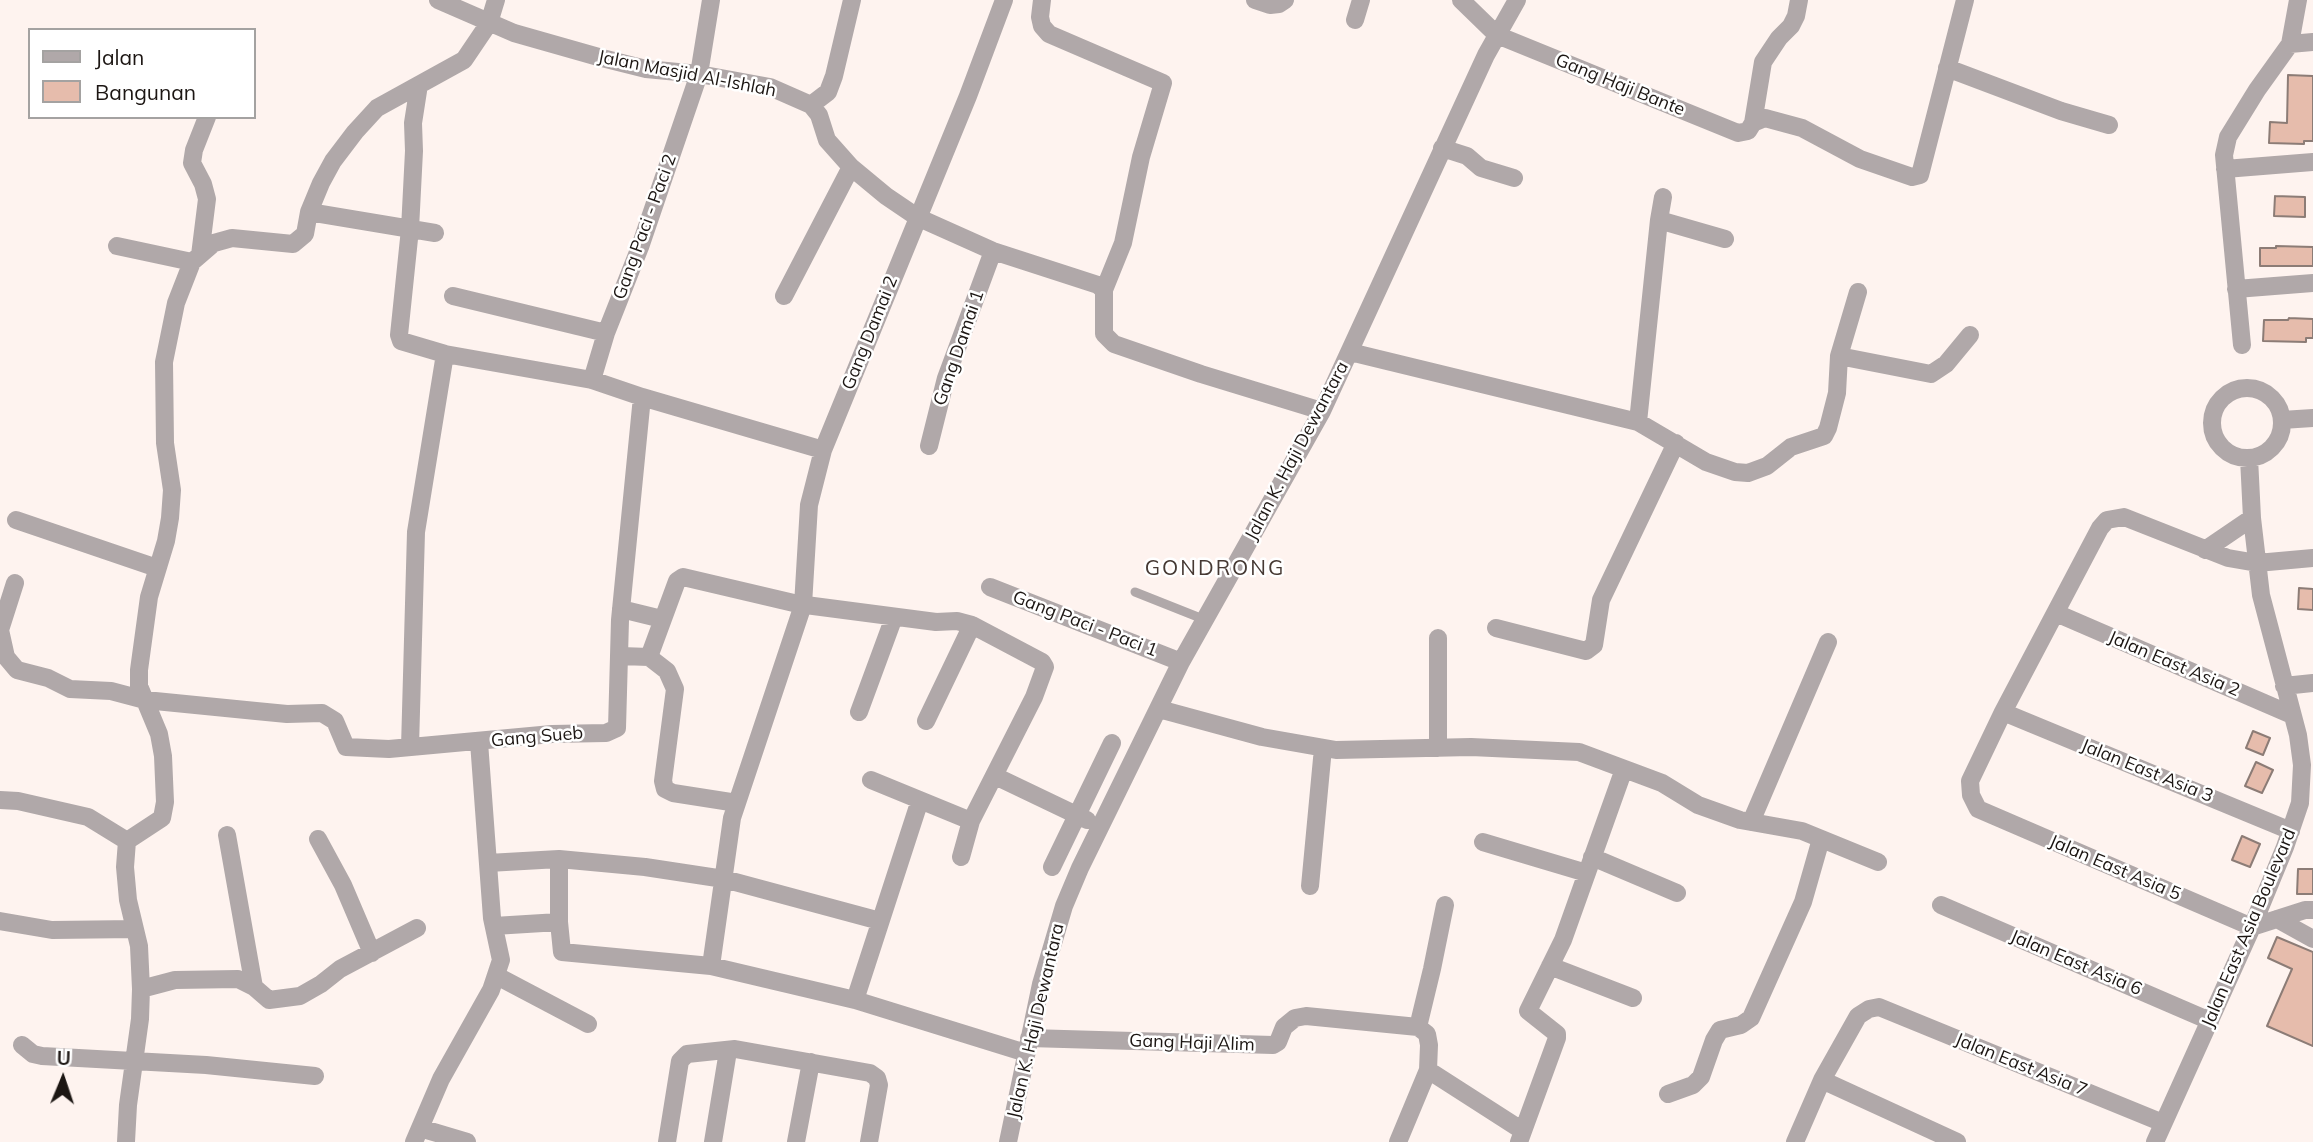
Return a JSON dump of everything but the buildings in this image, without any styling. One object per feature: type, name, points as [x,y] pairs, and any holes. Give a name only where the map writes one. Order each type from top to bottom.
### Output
[{"type":"street","name":"Jalan Masjid Al-Ishlah","points":[[438,0],[514,33],[602,58],[646,69],[699,74],[770,87],[811,105]]},
{"type":"street","points":[[117,246],[196,258],[215,243],[232,238],[293,244],[305,234],[309,212],[333,161],[377,108],[464,60],[489,23],[496,0]]},
{"type":"street","name":"Gang Paci - Paci 2","points":[[592,380],[606,333],[640,247],[699,74],[711,0]]},
{"type":"street","points":[[852,0],[828,92],[811,105],[819,115],[827,140],[851,167],[886,196],[918,216],[993,251],[1079,277],[1104,290]]},
{"type":"street","name":"Gang Damai 2","points":[[711,966],[732,817],[803,605],[808,505],[822,450],[968,96],[1004,0]]},
{"type":"street","points":[[1042,0],[1040,17],[1042,26],[1049,34],[1163,83],[1141,157],[1123,243],[1104,290],[1104,334],[1114,344],[1322,411]]},
{"type":"street","points":[[1255,0],[1270,5],[1285,0]]},
{"type":"street","points":[[1355,20],[1361,0]]},
{"type":"street","points":[[1461,0],[1497,35]]},
{"type":"street","name":"Jalan K. Haji Dewantara","points":[[1008,1142],[1041,984],[1064,906],[1181,662],[1322,411],[1442,148],[1517,0]]},
{"type":"street","points":[[1748,128],[1763,62],[1779,38],[1791,26],[1799,0]]},
{"type":"street","points":[[1965,0],[1947,68],[2061,111],[2109,125]]},
{"type":"street","points":[[2242,345],[2224,155],[2228,137],[2256,90],[2290,44],[2298,0]]},
{"type":"street","name":"Gang Haji Bante","points":[[1497,35],[1738,133],[1765,118],[1802,128],[1860,159],[1916,177],[1920,175],[1947,68]]},
{"type":"street","points":[[2290,44],[2313,42]]},
{"type":"street","points":[[418,91],[413,122],[410,229],[399,335],[401,341],[445,354],[592,380],[822,450]]},
{"type":"street","points":[[127,841],[162,818],[164,811],[163,756],[159,734],[139,685],[139,670],[149,597],[166,541],[172,490],[165,443],[164,362],[176,303],[196,258],[207,199],[192,163],[194,149],[206,119]]},
{"type":"street","points":[[1442,148],[1466,156],[1481,167],[1514,178]]},
{"type":"street","points":[[2225,169],[2313,162]]},
{"type":"street","points":[[783,296],[851,167]]},
{"type":"street","points":[[1638,422],[1659,220],[1664,197]]},
{"type":"street","points":[[309,212],[435,233]]},
{"type":"street","points":[[1659,220],[1725,239]]},
{"type":"street","name":"Gang Damai 1","points":[[929,446],[946,378],[993,251]]},
{"type":"street","points":[[2236,289],[2313,283]]},
{"type":"street","points":[[1350,352],[1638,422],[1706,461],[1735,472],[1748,473],[1767,466],[1791,447],[1824,436],[1837,393],[1839,356],[1858,292]]},
{"type":"street","points":[[453,296],[606,333]]},
{"type":"street","points":[[1839,356],[1931,374],[1946,364],[1970,335]]},
{"type":"street","points":[[410,747],[416,532],[445,354]]},
{"type":"street","points":[[2246,387],[2271,397],[2282,420],[2280,434],[2273,446],[2263,454],[2249,458],[2231,454],[2217,442],[2211,424],[2216,406],[2228,393],[2246,387]]},
{"type":"street","name":"Gang Sueb","points":[[145,700],[287,714],[322,713],[335,721],[346,747],[410,747],[552,734],[606,733],[617,728],[621,609],[642,397]]},
{"type":"street","points":[[2282,420],[2313,418]]},
{"type":"street","points":[[1496,628],[1586,651],[1594,645],[1601,600],[1676,443]]},
{"type":"street","name":"Jalan East Asia Boulevard","points":[[2155,1142],[2252,927],[2291,831],[2306,803],[2292,715],[2261,595],[2252,519],[2249,458]]},
{"type":"street","points":[[2003,712],[2100,528],[2107,520],[2124,517],[2228,558],[2257,563],[2313,558]]},
{"type":"street","points":[[2206,550],[2252,519]]},
{"type":"street","points":[[16,520],[157,568]]},
{"type":"street","points":[[649,657],[677,581],[682,577],[803,605],[936,622],[957,621],[972,625],[1042,662],[1045,667],[1034,697],[971,821],[961,857]]},
{"type":"street","points":[[15,583],[0,630],[6,657],[17,670],[48,678],[70,689],[111,691],[145,700]]},
{"type":"street","name":"Gang Paci - Paci 1","points":[[989,587],[1181,662]]},
{"type":"street","points":[[621,609],[662,619]]},
{"type":"street","name":"Jalan East Asia 2","points":[[2056,613],[2292,715]]},
{"type":"street","points":[[859,712],[894,617]]},
{"type":"street","points":[[926,721],[972,625]]},
{"type":"street","points":[[1438,638],[1438,748]]},
{"type":"street","points":[[1751,822],[1828,642]]},
{"type":"street","points":[[621,656],[649,657],[667,671],[675,689],[663,781],[665,789],[673,793],[737,803]]},
{"type":"street","points":[[2284,686],[2313,683]]},
{"type":"street","points":[[1158,709],[1262,737],[1336,750],[1471,747],[1579,752],[1662,783],[1698,805],[1751,822],[1802,831],[1878,862]]},
{"type":"street","name":"Jalan East Asia 5","points":[[2003,712],[1970,781],[1971,795],[1978,809],[2252,927]]},
{"type":"street","name":"Jalan East Asia 3","points":[[2003,712],[2291,831]]},
{"type":"street","points":[[467,1142],[417,1135],[441,1079],[497,976],[501,960],[494,926],[479,742]]},
{"type":"street","points":[[1052,867],[1112,743]]},
{"type":"street","points":[[1310,886],[1323,748]]},
{"type":"street","points":[[1428,1070],[1521,1137],[1558,1038],[1557,1034],[1528,1011],[1563,940],[1624,769]]},
{"type":"street","points":[[995,776],[1100,827]]},
{"type":"street","points":[[872,780],[971,821]]},
{"type":"street","points":[[0,800],[18,801],[88,817],[127,841]]},
{"type":"street","points":[[855,1000],[920,800]]},
{"type":"street","points":[[227,835],[254,987]]},
{"type":"street","points":[[318,839],[343,885],[372,953]]},
{"type":"street","points":[[1668,1094],[1693,1085],[1701,1077],[1720,1030],[1741,1025],[1751,1018],[1803,902],[1821,839]]},
{"type":"street","points":[[126,1142],[141,989],[139,947],[128,900],[125,867],[127,841]]},
{"type":"street","points":[[1483,842],[1590,865],[1677,893]]},
{"type":"street","points":[[488,863],[559,859],[645,867],[724,879],[880,921]]},
{"type":"street","points":[[559,859],[559,922],[561,948],[565,953],[711,966],[1028,1045]]},
{"type":"street","points":[[1398,1142],[1428,1070],[1427,1034],[1418,1027],[1433,970],[1444,905]]},
{"type":"street","name":"Jalan East Asia 6","points":[[1941,905],[2210,1021]]},
{"type":"street","points":[[2252,927],[2313,910]]},
{"type":"street","points":[[2277,919],[2313,939]]},
{"type":"street","points":[[0,921],[24,923],[52,930],[135,929]]},
{"type":"street","points":[[494,926],[559,922]]},
{"type":"street","points":[[141,989],[175,980],[238,979],[254,987],[269,1000],[299,996],[340,969],[417,928]]},
{"type":"street","points":[[1550,967],[1633,998]]},
{"type":"street","points":[[497,976],[588,1024]]},
{"type":"street","name":"Jalan East Asia 7","points":[[1822,1080],[1858,1016],[1869,1009],[1879,1007],[2163,1122]]},
{"type":"street","name":"Gang Haji Alim","points":[[1028,1045],[1273,1045],[1278,1042],[1284,1027],[1295,1018],[1307,1016],[1418,1027]]},
{"type":"street","points":[[22,1045],[33,1054],[42,1056],[206,1065],[315,1076]]},
{"type":"street","points":[[667,1142],[680,1061],[687,1054],[735,1049],[870,1073],[877,1078],[879,1085],[869,1142]]},
{"type":"street","points":[[713,1142],[729,1051]]},
{"type":"street","points":[[796,1142],[811,1062]]},
{"type":"street","points":[[1795,1142],[1822,1080],[1956,1142]]},
{"type":"lane","points":[[1135,592],[1203,620]]},
{"type":"district","name":"GONDRONG","points":[[1215,569]]}]
